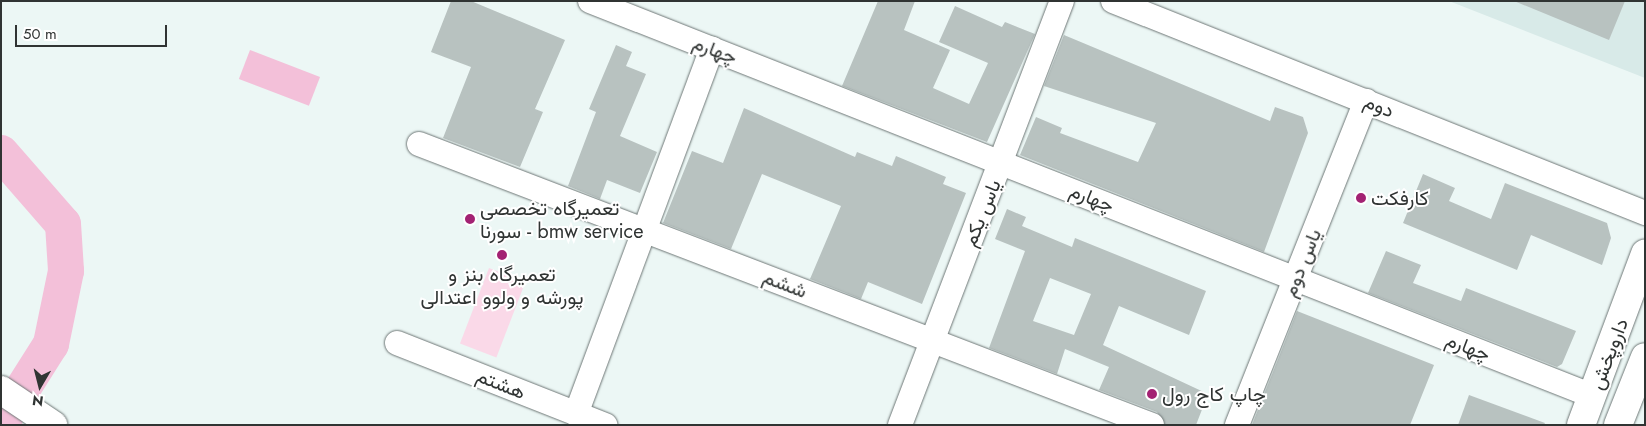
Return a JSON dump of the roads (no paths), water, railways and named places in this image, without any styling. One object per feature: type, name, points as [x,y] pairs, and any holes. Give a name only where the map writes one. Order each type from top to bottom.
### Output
[{"type":"main road","name":"داروپخش","points":[[1581,425],[1639,286],[1645,254]]},
{"type":"main road","name":"داروپخش","points":[[1618,425],[1645,357]]},
{"type":"main road","points":[[1,390],[53,425]]},
{"type":"street","name":"چهارم","points":[[590,1],[1593,396]]},
{"type":"street","name":"یاس یکم","points":[[900,425],[1002,163],[1062,1]]},
{"type":"street","name":"دوم","points":[[1113,1],[1645,213]]},
{"type":"street","points":[[576,414],[712,49]]},
{"type":"street","name":"یاس دوم","points":[[1238,425],[1366,101]]},
{"type":"street","name":"ششم","points":[[418,144],[1152,425]]},
{"type":"street","name":"هشتم","points":[[397,343],[605,425]]},
{"type":"waterway","points":[[1,153],[63,224],[66,271],[51,344],[1,423]]},
{"type":"place","name":"کارفکت","points":[[1361,198]]},
{"type":"place","name":"تعمیرگاه تخصصی سورنا - bmw service","points":[[470,219]]},
{"type":"place","name":"تعمیرگاه بنز و پورشه و ولوو اعتدالی","points":[[502,255]]},
{"type":"place","name":"چاپ کاج رول","points":[[1152,394]]}]
